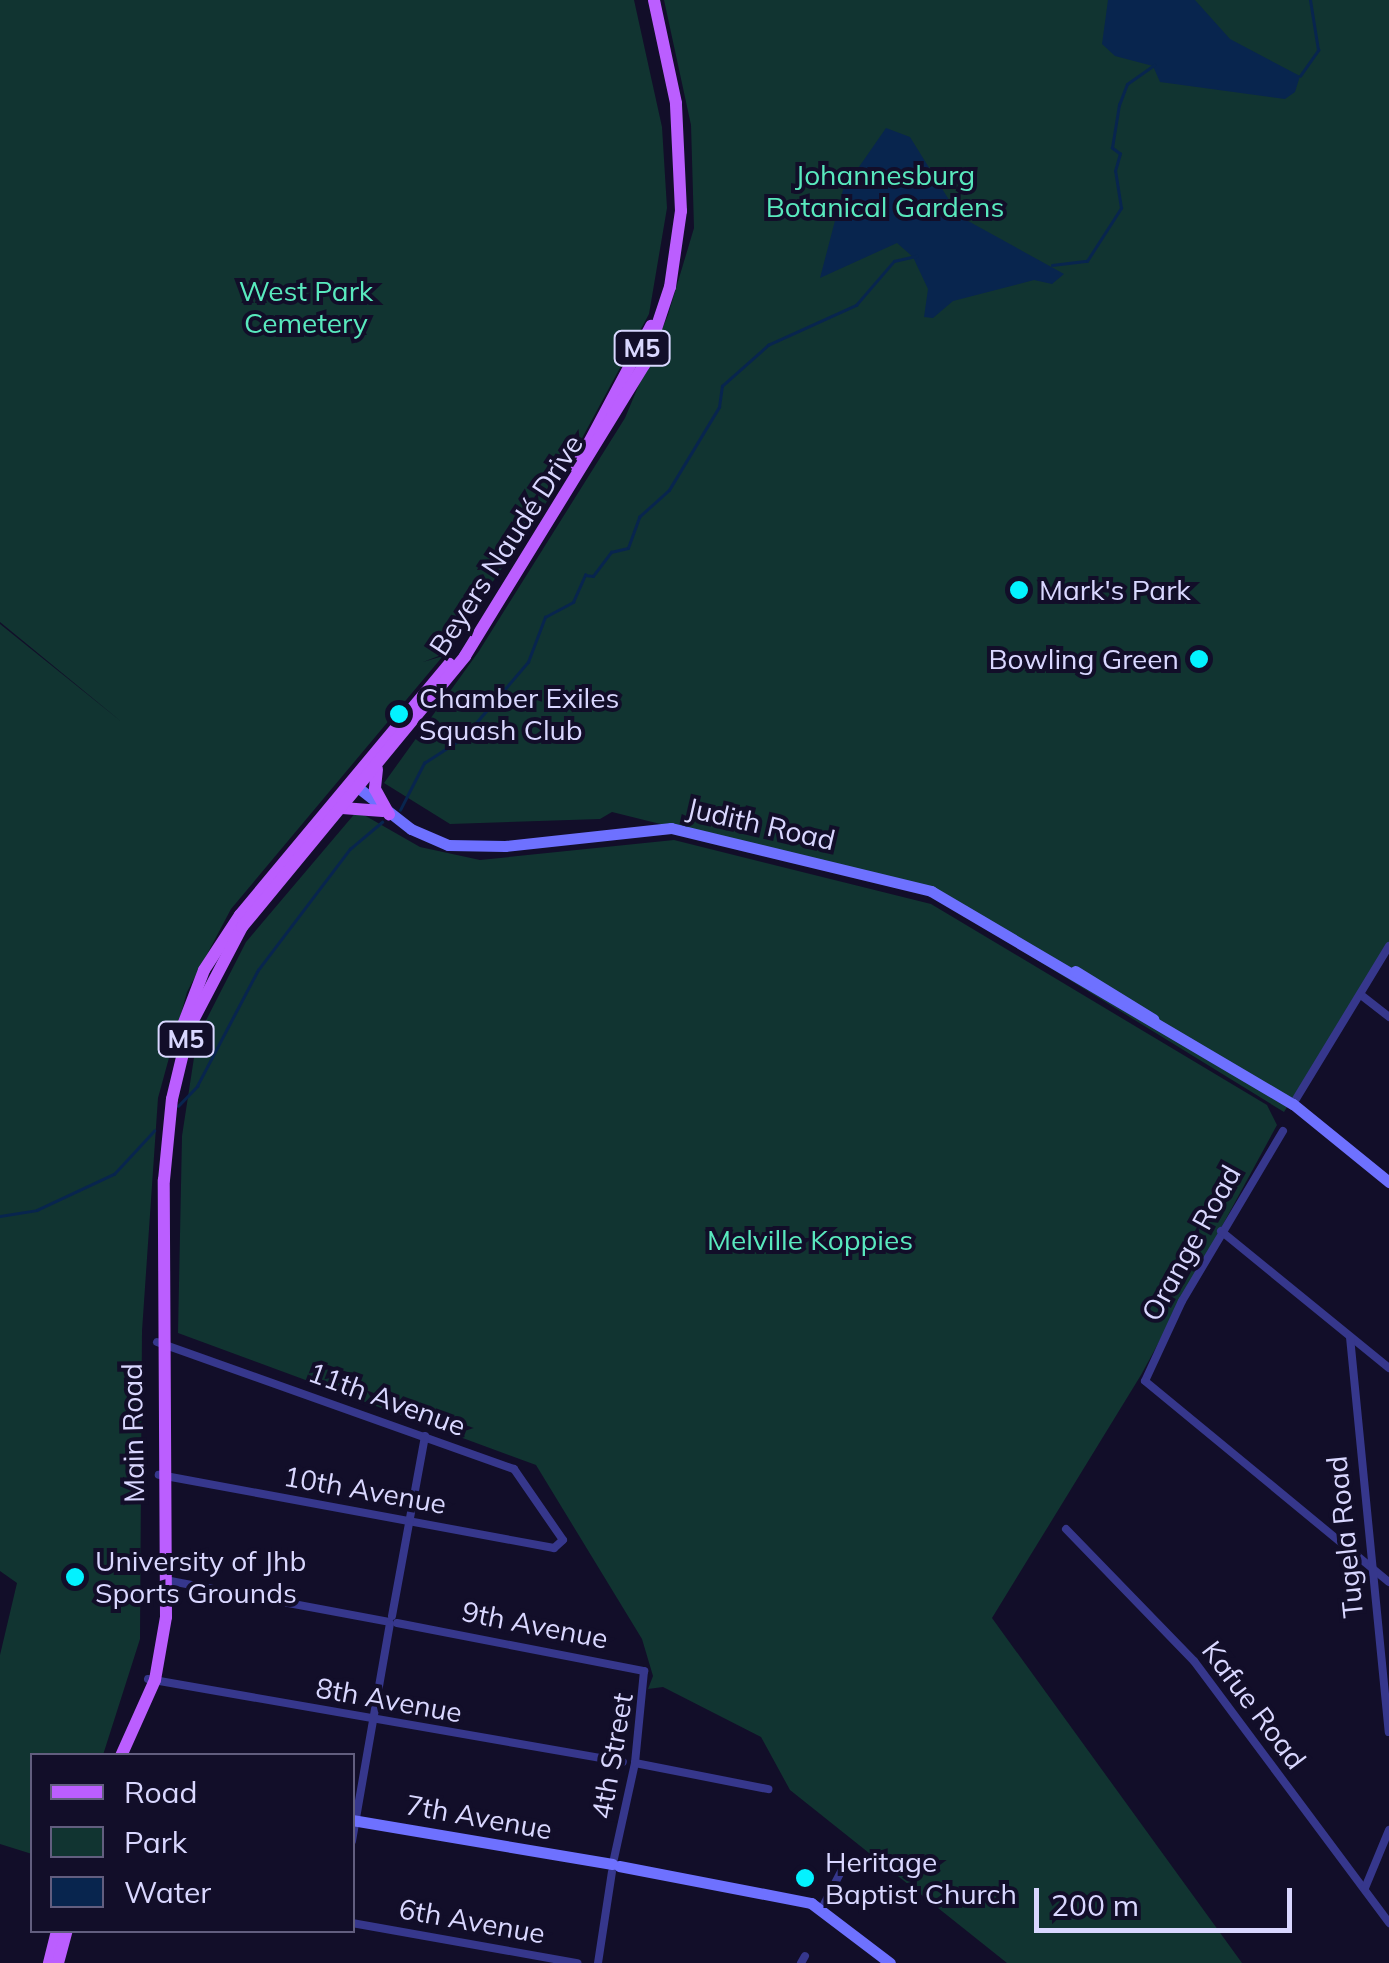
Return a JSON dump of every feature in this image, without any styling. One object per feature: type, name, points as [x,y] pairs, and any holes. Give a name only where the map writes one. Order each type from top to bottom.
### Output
[{"type":"main road","name":"Beyers Naudé Drive","points":[[161,1343],[160,1144],[186,1009],[240,914],[355,785],[448,666],[625,386],[655,316],[671,226],[674,161],[664,79],[645,0]]},
{"type":"main road","name":"Beyers Naudé Drive","points":[[161,1343],[166,1154],[190,1028],[242,927],[342,808],[355,785],[378,766],[514,582],[628,397],[659,330],[675,263],[682,179],[674,85],[654,0]]},
{"type":"main road","points":[[378,766],[375,788],[386,813]]},
{"type":"main road","points":[[342,808],[386,813]]},
{"type":"main road","name":"Main Road","points":[[119,1753],[151,1680],[164,1580],[161,1343]]},
{"type":"main road","points":[[49,1963],[57,1933]]},
{"type":"main road","points":[[58,1963],[65,1933]]},
{"type":"street","name":"Judith Road","points":[[355,785],[386,813],[425,837],[473,847],[678,829],[931,891],[1101,984],[1173,1036],[1292,1104],[1389,1182]]},
{"type":"street","points":[[1292,1104],[1389,946]]},
{"type":"street","points":[[1361,995],[1389,1017]]},
{"type":"street","name":"Orange Road","points":[[1282,1131],[1221,1231],[1145,1380],[1370,1567]]},
{"type":"street","points":[[1221,1231],[1389,1368]]},
{"type":"street","name":"Tugela Road","points":[[1350,1337],[1389,1732]]},
{"type":"street","name":"11th Avenue","points":[[161,1343],[425,1436],[523,1475],[564,1536],[562,1544]]},
{"type":"street","points":[[355,1815],[425,1436]]},
{"type":"street","name":"10th Avenue","points":[[162,1476],[554,1548],[562,1544]]},
{"type":"street","name":"Kafue Road","points":[[1066,1528],[1194,1661],[1389,1923]]},
{"type":"street","points":[[1370,1567],[1389,1582]]},
{"type":"street","name":"9th Avenue","points":[[164,1580],[393,1620],[646,1673]]},
{"type":"street","name":"4th Street","points":[[598,1963],[634,1764],[646,1673]]},
{"type":"street","name":"8th Avenue","points":[[151,1680],[374,1722],[624,1762]]},
{"type":"street","points":[[634,1764],[768,1789]]},
{"type":"street","name":"7th Avenue","points":[[355,1820],[822,1908],[890,1963]]},
{"type":"street","points":[[1365,1888],[1389,1830]]},
{"type":"street","points":[[822,1908],[846,1862]]},
{"type":"street","name":"6th Avenue","points":[[355,1923],[577,1963]]},
{"type":"green space","name":"West Park Cemetery","points":[[0,0],[634,0],[662,127],[667,208],[649,314],[552,494],[444,654],[423,662],[443,656],[231,909],[187,992],[158,1098],[142,1331],[140,1639],[104,1753],[30,1753],[30,1853],[0,1844],[0,1655],[17,1583],[0,1571],[0,624],[123,723],[0,622]]},
{"type":"green space","name":"Johannesburg Botanical Gardens","points":[[664,0],[1389,0],[1389,944],[1284,1112],[922,889],[612,812],[600,819],[450,824],[384,783],[479,651],[625,418],[668,315],[694,228],[691,125]]},
{"type":"green space","name":"Melville Koppies","points":[[357,811],[420,847],[480,860],[674,840],[931,904],[1267,1105],[1277,1125],[1141,1375],[992,1618],[1242,1963],[1007,1963],[790,1790],[761,1737],[663,1687],[648,1689],[653,1676],[642,1639],[536,1465],[178,1333],[182,1136],[197,1038],[246,942]]},
{"type":"water","points":[[1108,0],[1195,0],[1230,39],[1300,76],[1295,92],[1285,99],[1160,82],[1153,66],[1115,56],[1102,44]]},
{"type":"water","points":[[886,128],[910,137],[959,216],[1064,274],[1052,284],[1034,280],[953,301],[933,318],[924,317],[928,289],[913,257],[897,243],[820,278],[843,190]]},
{"type":"waterway","points":[[1300,76],[1318,50],[1310,0]]},
{"type":"waterway","points":[[1052,265],[1087,261],[1121,208],[1115,171],[1120,154],[1112,148],[1119,105],[1127,84],[1154,65]]},
{"type":"waterway","points":[[400,810],[424,763],[463,738],[528,662],[545,617],[573,602],[585,575],[593,576],[611,552],[628,548],[639,517],[669,490],[719,407],[722,386],[768,345],[856,305],[894,261],[916,256]]},
{"type":"waterway","points":[[178,1106],[197,1086],[258,970],[350,849],[382,822]]},
{"type":"waterway","points":[[0,1216],[37,1210],[114,1174],[154,1131]]},
{"type":"place","name":"Mark's Park","points":[[1019,590]]},
{"type":"place","name":"Bowling Green","points":[[1199,659]]},
{"type":"place","name":"Chamber Exiles Squash Club","points":[[399,714]]},
{"type":"place","name":"University of Jhb Sports Grounds","points":[[75,1577]]},
{"type":"place","name":"Heritage Baptist Church","points":[[805,1878]]}]
